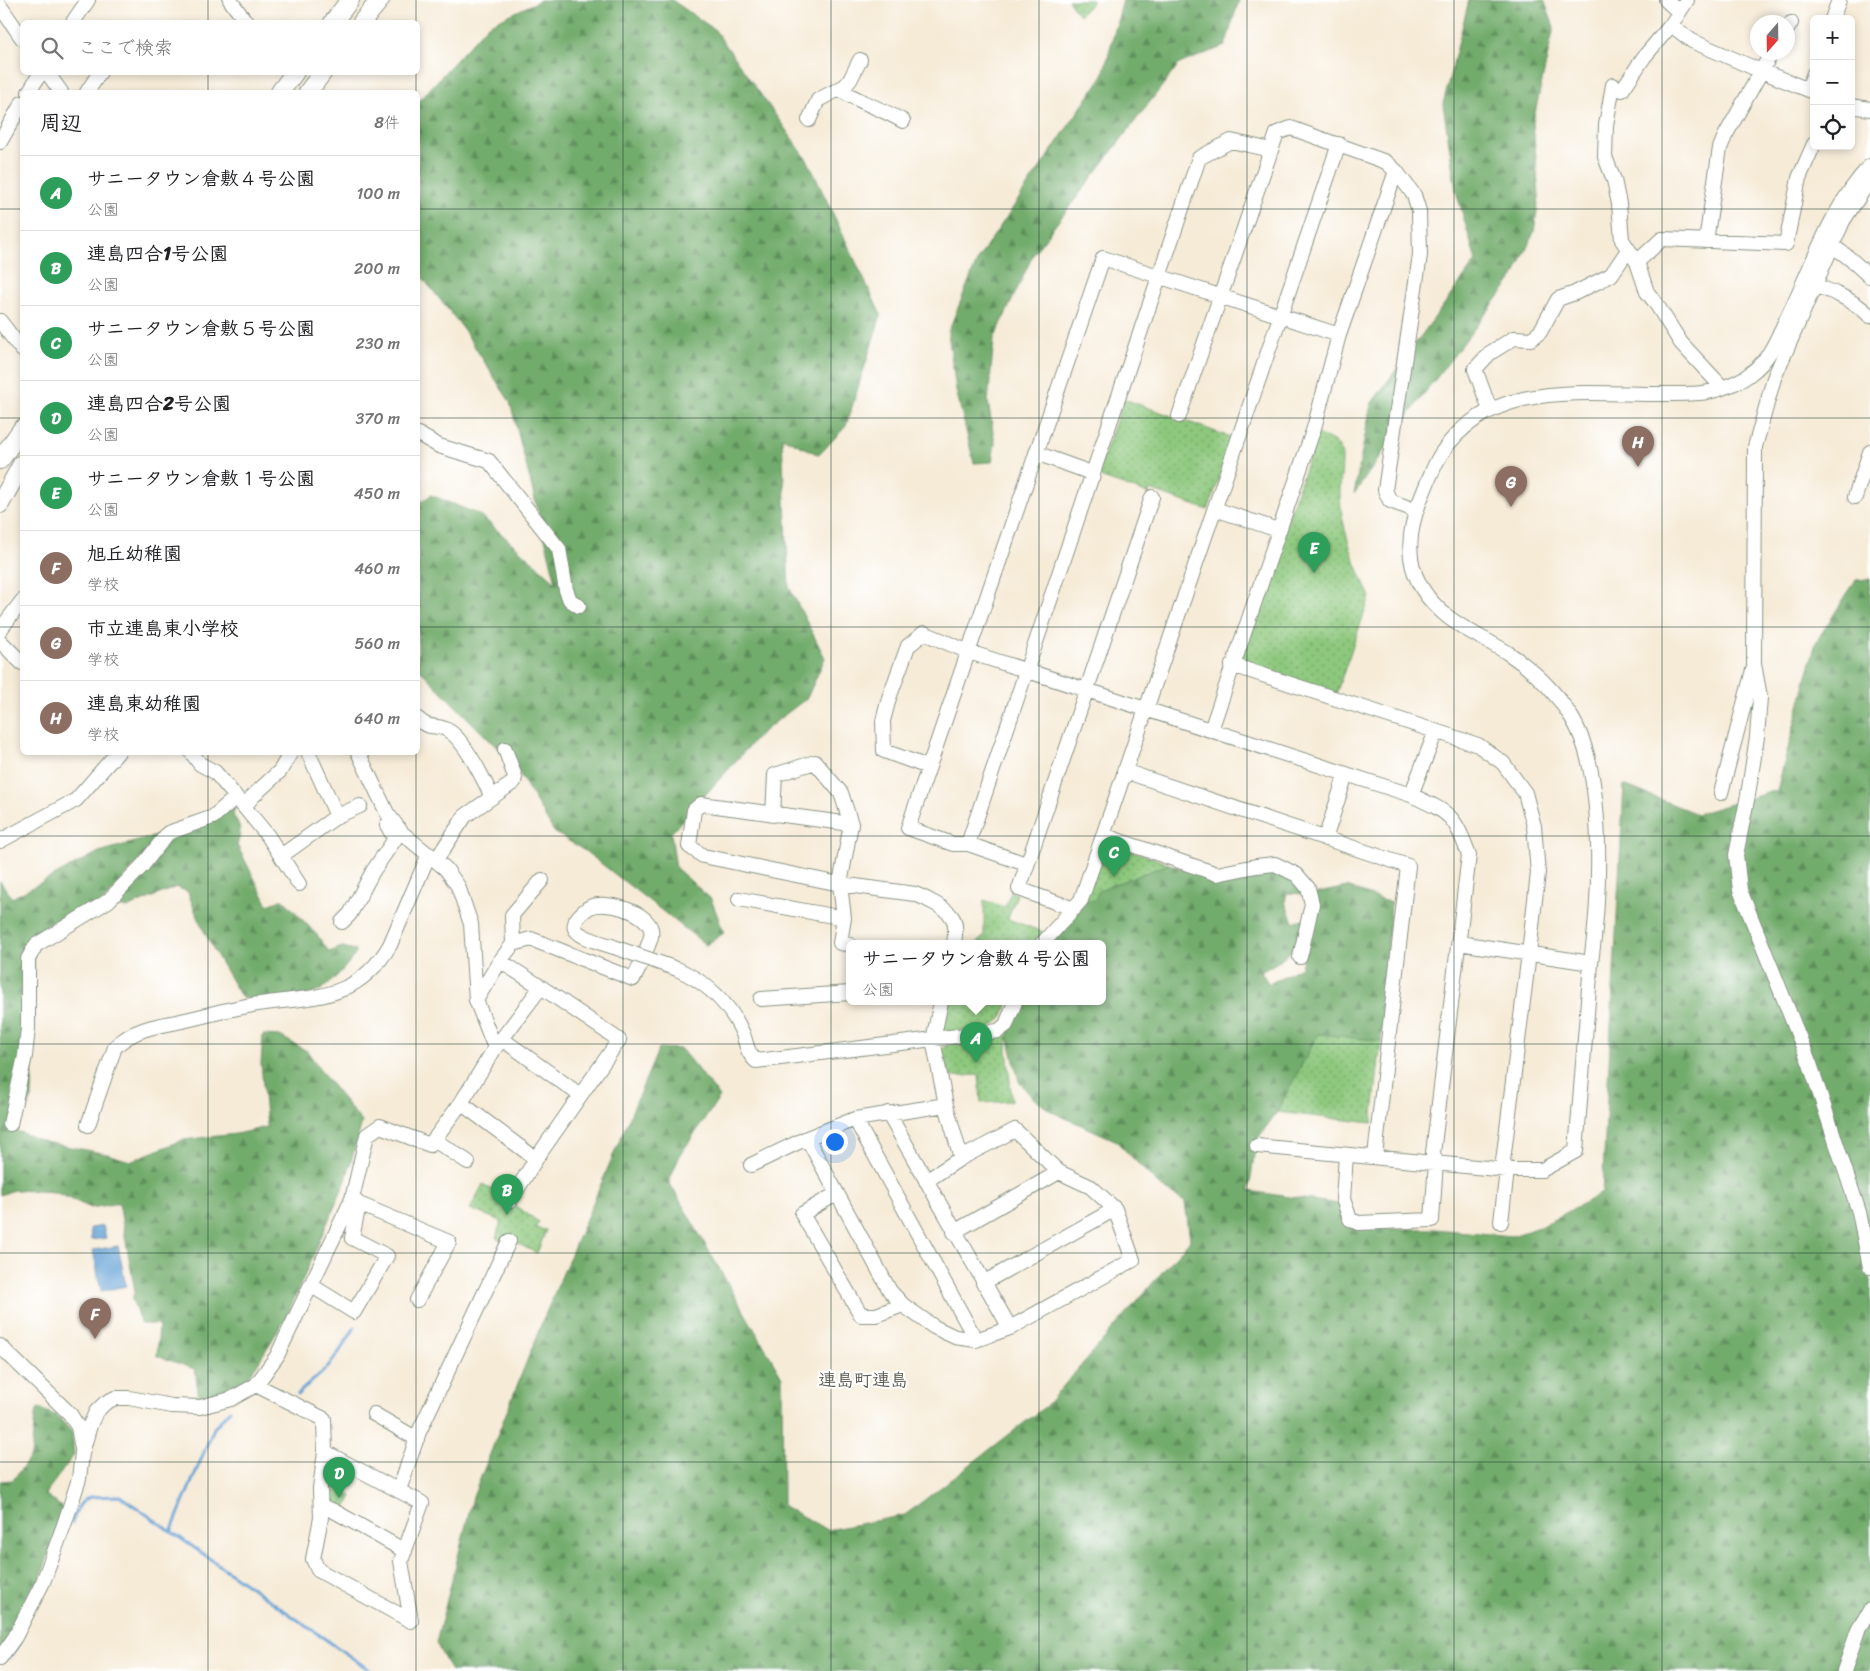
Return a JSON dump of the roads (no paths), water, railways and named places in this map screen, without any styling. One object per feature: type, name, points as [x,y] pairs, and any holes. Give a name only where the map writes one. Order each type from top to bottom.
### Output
[{"type":"main road","points":[[335,20],[350,0]]},
{"type":"main road","points":[[364,20],[380,0]]},
{"type":"main road","points":[[310,90],[321,75]]},
{"type":"main road","points":[[0,460],[20,432]]},
{"type":"main road","points":[[0,489],[20,465]]},
{"type":"main road","points":[[0,504],[20,467]]},
{"type":"street","points":[[74,20],[88,0]]},
{"type":"street","points":[[230,0],[245,20]]},
{"type":"street","points":[[1666,0],[1679,12]]},
{"type":"street","points":[[1688,0],[1644,57],[1622,90],[1613,85],[1606,125],[1605,157],[1614,180],[1619,204],[1622,240],[1638,262],[1647,292],[1656,302],[1681,342],[1722,387]]},
{"type":"street","points":[[1833,15],[1839,0]]},
{"type":"street","points":[[0,6],[20,35]]},
{"type":"street","points":[[1671,24],[1692,41],[1810,90]]},
{"type":"street","points":[[809,120],[818,100],[845,86],[860,60]]},
{"type":"street","points":[[1706,241],[1720,148],[1767,60]]},
{"type":"street","points":[[30,90],[39,75]]},
{"type":"street","points":[[48,75],[60,90]]},
{"type":"street","points":[[88,90],[98,75]]},
{"type":"street","points":[[839,89],[857,101],[881,109],[903,121]]},
{"type":"street","points":[[0,142],[20,107]]},
{"type":"street","points":[[1855,107],[1870,109]]},
{"type":"street","points":[[1179,416],[1277,134],[1292,128],[1386,162],[1414,195],[1419,211],[1420,255],[1385,490],[1390,501],[1415,510]]},
{"type":"street","points":[[968,844],[1199,158],[1231,141],[1271,150]]},
{"type":"street","points":[[1046,940],[1081,900],[1339,144]]},
{"type":"street","points":[[1638,262],[1662,239],[1786,244],[1799,178],[1811,150]]},
{"type":"street","points":[[1870,166],[1856,181],[1842,202],[1776,373],[1755,447],[1754,664],[1760,697],[1757,737],[1736,855],[1740,890],[1810,1064],[1858,1212],[1870,1267]]},
{"type":"street","points":[[1211,730],[1314,428],[1339,335],[1396,172]]},
{"type":"street","points":[[1827,244],[1870,180]]},
{"type":"street","points":[[1827,244],[1854,261],[1870,275]]},
{"type":"street","points":[[1490,410],[1475,369],[1490,353],[1514,338],[1531,339],[1540,332],[1558,298],[1575,293],[1611,275],[1628,250]]},
{"type":"street","points":[[1026,864],[968,844],[953,844],[908,828],[1103,258],[1339,335]]},
{"type":"street","points":[[1810,284],[1854,303],[1870,316]]},
{"type":"street","points":[[1257,1146],[1507,1170],[1542,1170],[1576,1151],[1591,963],[1598,905],[1598,841],[1594,789],[1587,750],[1572,717],[1555,694],[1536,675],[1510,654],[1450,618],[1430,601],[1418,584],[1412,566],[1411,524],[1415,510],[1440,456],[1453,439],[1472,420],[1490,410],[1526,399],[1562,392],[1681,394],[1708,392],[1722,387],[1750,374],[1768,356],[1810,284]]},
{"type":"street","points":[[0,321],[20,347]]},
{"type":"street","points":[[1764,360],[1776,373]]},
{"type":"street","points":[[420,435],[439,446],[489,461],[559,549],[566,590],[570,600],[579,606]]},
{"type":"street","points":[[1855,497],[1870,452]]},
{"type":"street","points":[[1036,453],[1086,471],[1093,476]]},
{"type":"street","points":[[1074,909],[1019,889],[1152,497]]},
{"type":"street","points":[[1215,510],[1278,530]]},
{"type":"street","points":[[0,630],[20,604]]},
{"type":"street","points":[[928,767],[884,751],[883,721],[889,698],[908,646],[924,633],[969,652],[1411,795],[1436,806],[1450,816],[1456,824],[1469,855],[1433,1153],[1436,1162],[1432,1220],[1358,1223],[1350,1219],[1343,1199],[1346,1155]]},
{"type":"street","points":[[0,641],[20,661]]},
{"type":"street","points":[[1721,793],[1754,664]]},
{"type":"street","points":[[1232,665],[1478,745],[1503,763],[1525,793],[1534,826],[1538,873],[1530,953],[1502,1161],[1507,1170],[1501,1222]]},
{"type":"street","points":[[420,721],[425,726],[440,727],[454,734],[479,770],[492,797]]},
{"type":"street","points":[[1411,795],[1436,731]]},
{"type":"street","points":[[88,1125],[115,1047],[122,1040],[140,1030],[248,1006],[302,1000],[327,995],[344,989],[357,981],[383,957],[433,857],[465,816],[509,786],[515,777],[504,749]]},
{"type":"street","points":[[0,840],[76,800],[114,755]]},
{"type":"street","points":[[193,755],[200,764],[214,772],[268,836],[299,884]]},
{"type":"street","points":[[10,1124],[23,1065],[28,1028],[28,959],[36,945],[108,901],[143,865],[168,833],[213,817],[254,795],[280,771],[289,755]]},
{"type":"street","points":[[309,755],[337,816]]},
{"type":"street","points":[[359,755],[386,813],[402,834],[446,869],[458,886],[471,924],[476,1000],[499,1044],[580,1095]]},
{"type":"street","points":[[773,815],[775,775],[816,762],[841,793],[851,824],[840,884],[844,918],[840,943],[846,944]]},
{"type":"street","points":[[1124,771],[1408,866],[1375,1156]]},
{"type":"street","points":[[1325,838],[1346,774]]},
{"type":"street","points":[[342,922],[350,914],[373,871],[395,839],[378,812],[380,800]]},
{"type":"street","points":[[851,824],[701,804],[694,810],[689,846],[703,856],[840,884],[915,894],[952,917],[955,927],[954,940]]},
{"type":"street","points":[[281,856],[337,816],[360,806]]},
{"type":"street","points":[[1103,835],[1217,874],[1275,864],[1298,875],[1308,888],[1312,904],[1300,957]]},
{"type":"street","points":[[513,944],[512,915],[542,880]]},
{"type":"street","points":[[739,899],[844,918]]},
{"type":"street","points":[[476,1000],[513,944],[531,939],[633,979],[651,938],[651,930],[641,916],[632,911],[608,905],[591,906],[577,918],[574,926],[575,930],[580,935],[614,947],[677,969],[699,981],[727,1007],[742,1034],[749,1055],[756,1061],[998,1031],[1006,1024],[1014,1005]]},
{"type":"street","points":[[1459,943],[1591,963]]},
{"type":"street","points":[[500,961],[542,987],[618,1040],[536,1159],[510,1201]]},
{"type":"street","points":[[312,1286],[354,1312],[388,1256],[352,1238],[355,1201],[367,1135],[380,1126],[430,1145],[461,1103],[499,1044],[542,987]]},
{"type":"street","points":[[761,999],[846,993]]},
{"type":"street","points":[[940,1005],[933,1040],[946,1105],[961,1158]]},
{"type":"street","points":[[461,1103],[536,1159]]},
{"type":"street","points":[[751,1165],[808,1138],[855,1119],[946,1105]]},
{"type":"street","points":[[888,1113],[1010,1328]]},
{"type":"street","points":[[855,1119],[976,1340]]},
{"type":"street","points":[[808,1138],[836,1194],[890,1291],[903,1305],[934,1327],[955,1337],[976,1340],[1010,1328],[1133,1260],[1115,1209],[1091,1187],[1059,1172],[1015,1130],[961,1158],[926,1181]]},
{"type":"street","points":[[434,1140],[468,1162]]},
{"type":"street","points":[[954,1232],[1059,1172]]},
{"type":"street","points":[[836,1194],[802,1214],[861,1315],[876,1315],[903,1305]]},
{"type":"street","points":[[0,1658],[15,1637],[43,1582],[79,1479],[82,1452],[96,1412],[115,1398],[129,1398],[172,1406],[200,1407],[231,1399],[256,1385],[277,1356],[355,1201]]},
{"type":"street","points":[[355,1201],[449,1242],[417,1300]]},
{"type":"street","points":[[983,1283],[1115,1209]]},
{"type":"street","points":[[399,1490],[437,1391],[508,1241]]},
{"type":"street","points":[[0,1346],[70,1414],[78,1427],[82,1452]]},
{"type":"street","points":[[256,1385],[324,1418],[325,1452],[320,1488],[321,1518],[313,1559],[318,1570],[411,1621],[401,1561],[422,1503],[325,1452]]},
{"type":"street","points":[[374,1414],[417,1439]]},
{"type":"street","points":[[321,1506],[334,1511],[405,1551]]},
{"type":"street","points":[[1844,1671],[1858,1630],[1870,1610]]},
{"type":"water","points":[[103,1226],[106,1238],[91,1240],[90,1228]]},
{"type":"water","points":[[118,1246],[126,1286],[101,1291],[93,1250]]},
{"type":"waterway","points":[[298,1394],[322,1373],[342,1348],[355,1327]]},
{"type":"waterway","points":[[171,1532],[214,1428],[230,1410]]},
{"type":"waterway","points":[[72,1523],[78,1507],[86,1499],[90,1497],[120,1496],[371,1671]]},
{"type":"waterway","points":[[8,1658],[16,1649],[20,1640]]},
{"type":"place","name":"連島東幼稚園","points":[[1638,467]]},
{"type":"place","name":"市立連島東小学校","points":[[1511,507]]},
{"type":"place","name":"サニータウン倉敷１号公園","points":[[1314,573]]},
{"type":"place","name":"サニータウン倉敷５号公園","points":[[1114,877]]},
{"type":"place","name":"サニータウン倉敷４号公園","points":[[976,1063]]},
{"type":"place","name":"連島四合1号公園","points":[[507,1215]]},
{"type":"place","name":"旭丘幼稚園","points":[[95,1339]]},
{"type":"place","name":"連島四合2号公園","points":[[339,1498]]},
{"type":"district","name":"連島町連島","points":[[863,1380]]}]
